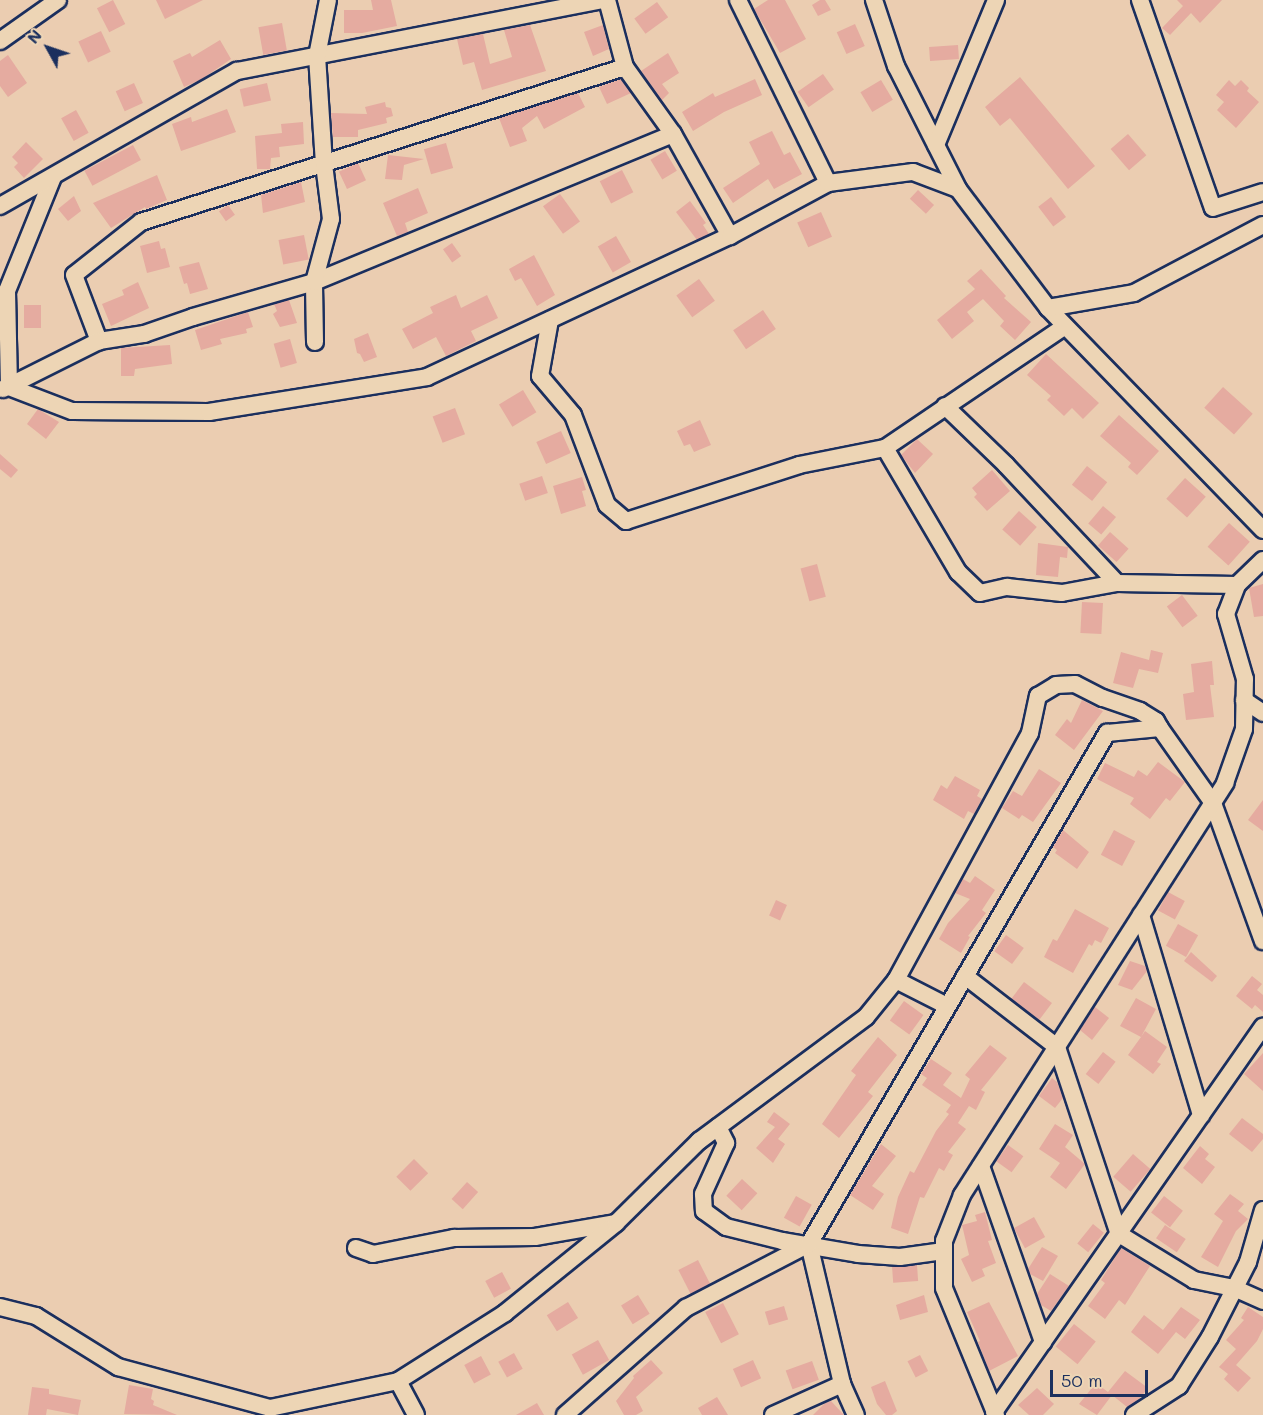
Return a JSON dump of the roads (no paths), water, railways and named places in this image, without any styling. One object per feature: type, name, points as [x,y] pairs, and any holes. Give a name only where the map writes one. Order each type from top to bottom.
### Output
[{"type":"street","points":[[0,41],[58,0]]},
{"type":"street","points":[[315,342],[314,282],[331,219],[324,164],[317,56],[328,0]]},
{"type":"street","points":[[0,206],[237,71],[605,0],[625,67],[673,134],[730,236]]},
{"type":"street","points":[[874,0],[896,66],[958,189],[1048,308],[1263,530]]},
{"type":"street","points":[[936,145],[996,0]]},
{"type":"street","points":[[1140,0],[1213,208],[1263,192]]},
{"type":"street","points":[[742,2],[828,183]]},
{"type":"street","points":[[99,341],[74,275],[141,222],[625,67]]},
{"type":"street","points":[[5,388],[99,341],[144,334],[193,317],[314,282],[673,134]]},
{"type":"street","points":[[5,388],[72,411],[208,412],[427,377],[730,236],[828,183],[913,172],[958,189]]},
{"type":"street","points":[[5,388],[7,291],[53,177]]},
{"type":"street","points":[[1048,308],[1134,293],[1263,225]]},
{"type":"street","points":[[550,320],[540,376],[573,415],[607,505],[626,521],[799,465],[885,448],[1065,326]]},
{"type":"street","points":[[945,406],[1006,465],[1118,582]]},
{"type":"street","points":[[885,448],[958,572],[980,593],[1006,587],[1062,593],[1118,582],[1237,585]]},
{"type":"street","points":[[995,1414],[944,1288],[944,1241],[962,1195],[1225,783],[1244,729],[1245,679],[1226,614],[1237,585],[1263,560]]},
{"type":"street","points":[[0,1307],[36,1316],[117,1367],[238,1408],[270,1407],[398,1381],[505,1313],[616,1223],[699,1141],[866,1017],[896,980],[1030,733],[1038,696],[1056,685],[1075,684],[1103,698],[1140,711],[1156,721],[1213,803],[1263,941]]},
{"type":"street","points":[[1244,700],[1263,713]]},
{"type":"street","points":[[565,1415],[686,1308],[809,1245],[1107,733],[1160,728]]},
{"type":"street","points":[[1141,915],[1201,1115]]},
{"type":"street","points":[[965,976],[1057,1047],[1119,1234],[1194,1280],[1234,1288],[1263,1301]]},
{"type":"street","points":[[896,980],[947,1006]]},
{"type":"street","points":[[995,1414],[1263,1026]]},
{"type":"street","points":[[718,1127],[726,1143],[703,1194],[704,1211],[726,1227],[858,1254],[900,1257],[944,1251]]},
{"type":"street","points":[[981,1166],[1043,1342]]},
{"type":"street","points":[[1134,1415],[1179,1386],[1210,1337],[1248,1262],[1263,1210]]},
{"type":"street","points":[[356,1248],[373,1254],[454,1238],[535,1237],[616,1223]]},
{"type":"street","points":[[809,1245],[842,1384],[856,1415]]},
{"type":"street","points":[[398,1381],[416,1415]]},
{"type":"street","points":[[774,1415],[842,1384]]}]
